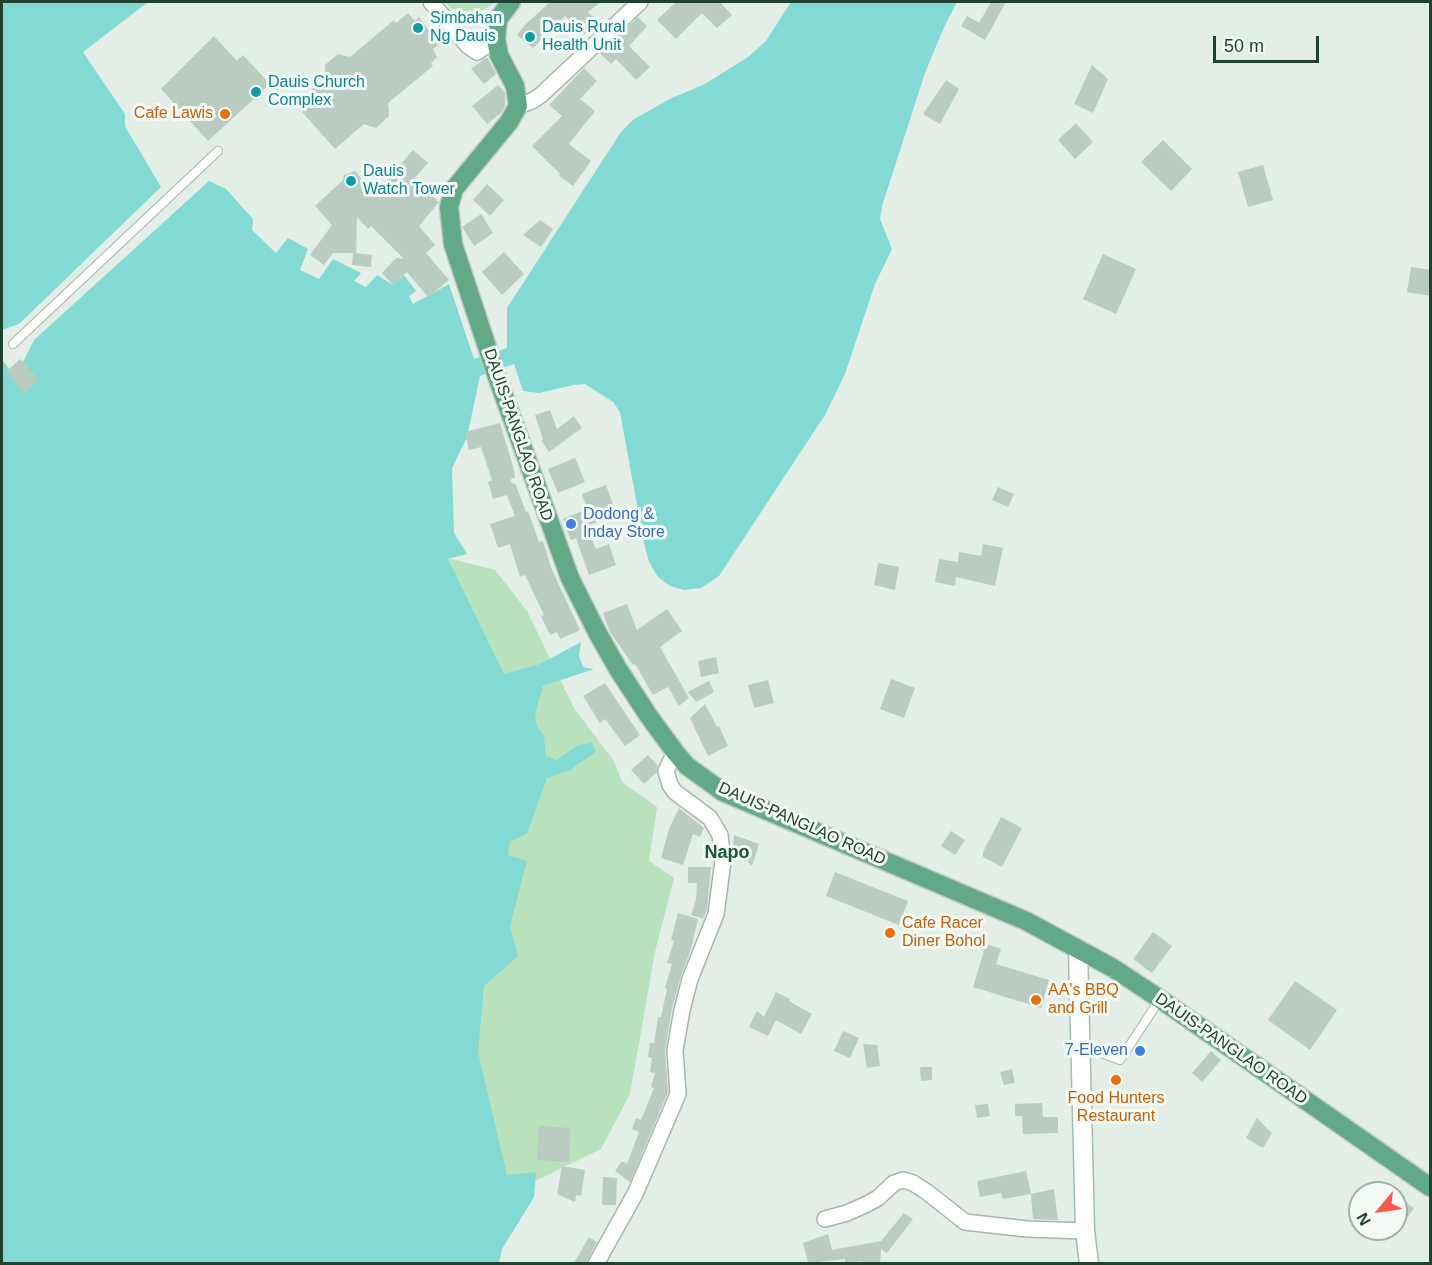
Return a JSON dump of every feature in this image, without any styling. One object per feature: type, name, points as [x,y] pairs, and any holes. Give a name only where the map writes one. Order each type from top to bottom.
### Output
[{"type":"main road","points":[[511,2],[498,19],[496,39],[499,55],[515,87],[518,106]]},
{"type":"main road","name":"DAUIS-PANGLAO ROAD","points":[[518,106],[509,122],[454,189],[449,207],[453,244],[496,374],[560,554],[578,596],[618,669],[675,752],[706,781],[741,800],[1026,921],[1113,968],[1431,1187]]},
{"type":"main road","points":[[1078,949],[1085,1231],[1089,1263]]},
{"type":"street","points":[[431,2],[468,46],[477,52],[496,39]]},
{"type":"street","points":[[518,106],[541,95],[640,2]]},
{"type":"street","points":[[596,1263],[635,1194],[678,1094],[675,1050],[682,1010],[690,979],[716,914],[723,861],[720,835],[710,818],[675,792],[670,785],[666,771],[675,752]]},
{"type":"street","points":[[825,1219],[867,1204],[878,1198],[894,1183],[903,1180],[927,1192],[965,1222],[1027,1229],[1085,1231]]},
{"type":"lane","points":[[13,344],[218,151]]},
{"type":"lane","points":[[1080,1046],[1120,1060],[1160,999]]},
{"type":"green space","points":[[444,2],[495,2],[482,11],[472,14],[461,13]]},
{"type":"green space","points":[[448,558],[495,570],[527,611],[574,708],[614,761],[622,782],[657,807],[649,861],[674,878],[655,952],[630,1094],[601,1149],[525,1186],[492,1172],[477,1144]]},
{"type":"water","points":[[2,2],[148,2],[83,52],[125,114],[125,126],[161,187],[19,324],[2,330]]},
{"type":"water","points":[[791,2],[957,2],[925,73],[882,206],[880,219],[892,249],[875,284],[845,374],[825,415],[719,576],[701,588],[684,590],[670,586],[658,577],[649,562],[644,543],[620,412],[613,402],[585,384],[539,393],[523,391],[514,364],[480,376],[467,437],[452,468],[454,533],[467,554],[448,559],[504,674],[540,664],[581,642],[579,656],[583,667],[594,669],[543,686],[535,715],[537,727],[544,736],[546,756],[557,760],[578,745],[592,743],[596,752],[570,770],[547,778],[527,834],[510,841],[508,855],[527,861],[510,926],[518,956],[484,986],[478,1052],[507,1175],[536,1172],[534,1197],[502,1249],[499,1263],[2,1263],[2,359],[9,369],[22,364],[34,340],[209,181],[226,189],[253,219],[252,230],[276,253],[288,238],[308,249],[300,270],[319,279],[333,259],[361,273],[354,281],[366,287],[377,275],[393,285],[404,275],[416,291],[409,296],[413,304],[449,284],[474,359],[507,348],[507,308],[621,132],[634,119],[672,98],[705,84],[748,57],[766,41]]},
{"type":"building","points":[[550,2],[601,2],[588,12],[597,21],[584,35],[565,16],[533,48],[517,35]]},
{"type":"building","points":[[676,2],[720,2],[732,15],[717,28],[702,13],[676,39],[657,20]]},
{"type":"building","points":[[991,2],[1006,2],[985,40],[961,26],[967,16],[979,23]]},
{"type":"building","points":[[408,13],[415,21],[419,17],[439,44],[433,49],[437,57],[431,63],[433,66],[388,103],[389,116],[376,128],[364,124],[335,149],[295,104],[325,78],[325,65],[338,54],[350,57],[394,20],[396,23]]},
{"type":"building","points":[[638,17],[647,26],[629,46],[650,67],[636,80],[616,59],[611,64],[600,53]]},
{"type":"building","points":[[214,36],[237,61],[243,55],[270,84],[208,141],[161,89]]},
{"type":"building","points":[[487,57],[496,74],[484,84],[471,69]]},
{"type":"building","points":[[1092,65],[1108,79],[1093,113],[1074,104]]},
{"type":"building","points":[[584,68],[597,81],[580,99],[595,111],[569,144],[591,161],[573,186],[559,176],[560,174],[532,146],[562,116],[549,105]]},
{"type":"building","points":[[946,80],[959,89],[940,124],[923,114]]},
{"type":"building","points":[[498,85],[505,93],[505,106],[501,113],[487,124],[472,106]]},
{"type":"building","points":[[1076,123],[1093,142],[1075,159],[1058,140]]},
{"type":"building","points":[[1163,140],[1192,169],[1171,191],[1141,162]]},
{"type":"building","points":[[413,150],[428,163],[413,180],[439,202],[419,226],[435,245],[426,253],[449,280],[428,297],[407,272],[393,285],[382,273],[396,258],[404,259],[371,226],[368,229],[357,217],[356,253],[372,255],[371,267],[352,265],[353,253],[333,253],[324,265],[310,255],[332,225],[315,206],[343,180],[344,175],[355,171],[361,178],[360,181],[374,195]]},
{"type":"building","points":[[1263,165],[1273,200],[1248,207],[1238,172]]},
{"type":"building","points":[[487,184],[504,200],[490,216],[473,200]]},
{"type":"building","points":[[481,214],[493,233],[474,246],[462,227]]},
{"type":"building","points":[[540,220],[553,229],[541,247],[523,235]]},
{"type":"building","points":[[504,252],[524,274],[502,295],[482,272]]},
{"type":"building","points":[[1103,254],[1136,269],[1116,314],[1083,299]]},
{"type":"building","points":[[1411,267],[1431,270],[1431,296],[1407,292]]},
{"type":"building","points":[[20,359],[39,380],[24,393],[6,372]]},
{"type":"building","points":[[550,410],[557,429],[574,416],[582,428],[549,452],[541,440],[543,439],[535,415]]},
{"type":"building","points":[[500,423],[514,470],[515,477],[510,480],[513,484],[515,483],[539,542],[543,541],[552,570],[580,630],[560,639],[557,632],[550,635],[541,616],[544,615],[525,575],[520,577],[510,544],[498,548],[490,524],[515,516],[507,495],[493,499],[488,482],[492,480],[481,447],[469,450],[465,432]]},
{"type":"building","points":[[575,458],[585,482],[558,493],[548,469]]},
{"type":"building","points":[[606,485],[617,515],[586,526],[596,549],[609,544],[616,565],[589,575],[576,538],[571,540],[563,519],[587,509],[582,494]]},
{"type":"building","points":[[998,487],[1014,494],[1008,507],[992,500]]},
{"type":"building","points":[[983,544],[1003,548],[995,586],[956,577],[955,586],[935,582],[939,559],[958,562],[959,552],[981,556]]},
{"type":"building","points":[[878,563],[899,567],[895,590],[874,585]]},
{"type":"building","points":[[627,604],[637,630],[667,609],[682,631],[660,647],[689,698],[679,706],[668,687],[653,695],[635,664],[633,665],[610,632],[603,613]]},
{"type":"building","points":[[716,657],[719,673],[701,677],[698,661]]},
{"type":"building","points":[[891,679],[915,688],[904,718],[880,709]]},
{"type":"building","points":[[768,680],[774,703],[754,708],[748,685]]},
{"type":"building","points":[[709,681],[714,692],[696,702],[688,692]]},
{"type":"building","points":[[605,683],[640,735],[625,746],[605,719],[600,723],[583,696]]},
{"type":"building","points":[[705,704],[728,746],[708,756],[690,718]]},
{"type":"building","points":[[648,755],[658,766],[657,772],[644,784],[631,770]]},
{"type":"building","points":[[679,808],[704,828],[700,837],[693,834],[683,865],[661,858],[669,829]]},
{"type":"building","points":[[1001,817],[1022,828],[1002,867],[983,857],[983,852]]},
{"type":"building","points":[[951,831],[965,840],[955,855],[941,846]]},
{"type":"building","points":[[734,835],[759,844],[752,866],[733,847]]},
{"type":"building","points":[[688,867],[711,867],[707,909],[703,919],[691,915],[696,900],[697,883],[688,883]]},
{"type":"building","points":[[835,872],[908,901],[899,925],[826,896]]},
{"type":"building","points":[[678,913],[698,919],[672,1008],[665,1050],[668,1092],[630,1182],[615,1171],[622,1161],[627,1164],[639,1132],[632,1129],[636,1118],[641,1120],[654,1088],[651,1087],[655,1073],[650,1072],[652,1058],[648,1057],[650,1043],[654,1043],[658,1017],[661,1017],[667,989],[665,988],[672,964],[667,963],[674,941],[671,940]]},
{"type":"building","points":[[1153,932],[1172,946],[1152,973],[1133,959]]},
{"type":"building","points":[[986,944],[1001,949],[996,964],[1049,980],[1041,1008],[973,987]]},
{"type":"building","points":[[1295,981],[1337,1010],[1310,1050],[1268,1020]]},
{"type":"building","points":[[776,992],[812,1014],[801,1034],[776,1020],[768,1036],[749,1027],[757,1011],[764,1017]]},
{"type":"building","points":[[843,1031],[859,1038],[850,1058],[834,1051]]},
{"type":"building","points":[[863,1044],[877,1045],[880,1066],[867,1068]]},
{"type":"building","points":[[1211,1051],[1221,1060],[1202,1082],[1192,1073]]},
{"type":"building","points":[[920,1067],[932,1067],[932,1080],[921,1081]]},
{"type":"building","points":[[1012,1069],[1015,1083],[1004,1085],[1000,1072]]},
{"type":"building","points":[[1042,1103],[1043,1117],[1058,1117],[1058,1133],[1023,1134],[1022,1116],[1015,1116],[1015,1104]]},
{"type":"building","points":[[988,1104],[990,1116],[977,1118],[975,1105]]},
{"type":"building","points":[[1257,1118],[1272,1133],[1263,1148],[1246,1138]]},
{"type":"building","points":[[539,1126],[571,1128],[569,1162],[537,1160]]},
{"type":"building","points":[[562,1166],[585,1170],[581,1196],[576,1195],[575,1202],[557,1194]]},
{"type":"building","points":[[1026,1171],[1031,1194],[1003,1199],[1001,1193],[980,1197],[977,1181]]},
{"type":"building","points":[[603,1177],[617,1178],[616,1205],[602,1205]]},
{"type":"building","points":[[1054,1189],[1058,1220],[1033,1219],[1031,1194]]},
{"type":"building","points":[[1408,1204],[1414,1208],[1408,1217]]},
{"type":"building","points":[[904,1213],[913,1219],[887,1253],[881,1249],[880,1263],[863,1263],[863,1261],[845,1263],[845,1259],[808,1263],[803,1243],[828,1234],[832,1250],[881,1241]]},
{"type":"building","points":[[589,1237],[597,1242],[586,1263],[574,1263]]},
{"type":"place","name":"Simbahan Ng Dauis","points":[[418,28]]},
{"type":"place","name":"Dauis Rural Health Unit","points":[[530,37]]},
{"type":"place","name":"Dauis Church Complex","points":[[256,92]]},
{"type":"place","name":"Cafe Lawis","points":[[225,114]]},
{"type":"place","name":"Dauis Watch Tower","points":[[351,181]]},
{"type":"place","name":"Dodong & Inday Store","points":[[571,524]]},
{"type":"place","name":"Cafe Racer Diner Bohol","points":[[890,933]]},
{"type":"place","name":"AA's BBQ and Grill","points":[[1036,1000]]},
{"type":"place","name":"7-Eleven","points":[[1140,1051]]},
{"type":"place","name":"Food Hunters Restaurant","points":[[1116,1080]]},
{"type":"district","name":"Napo","points":[[727,853]]}]
